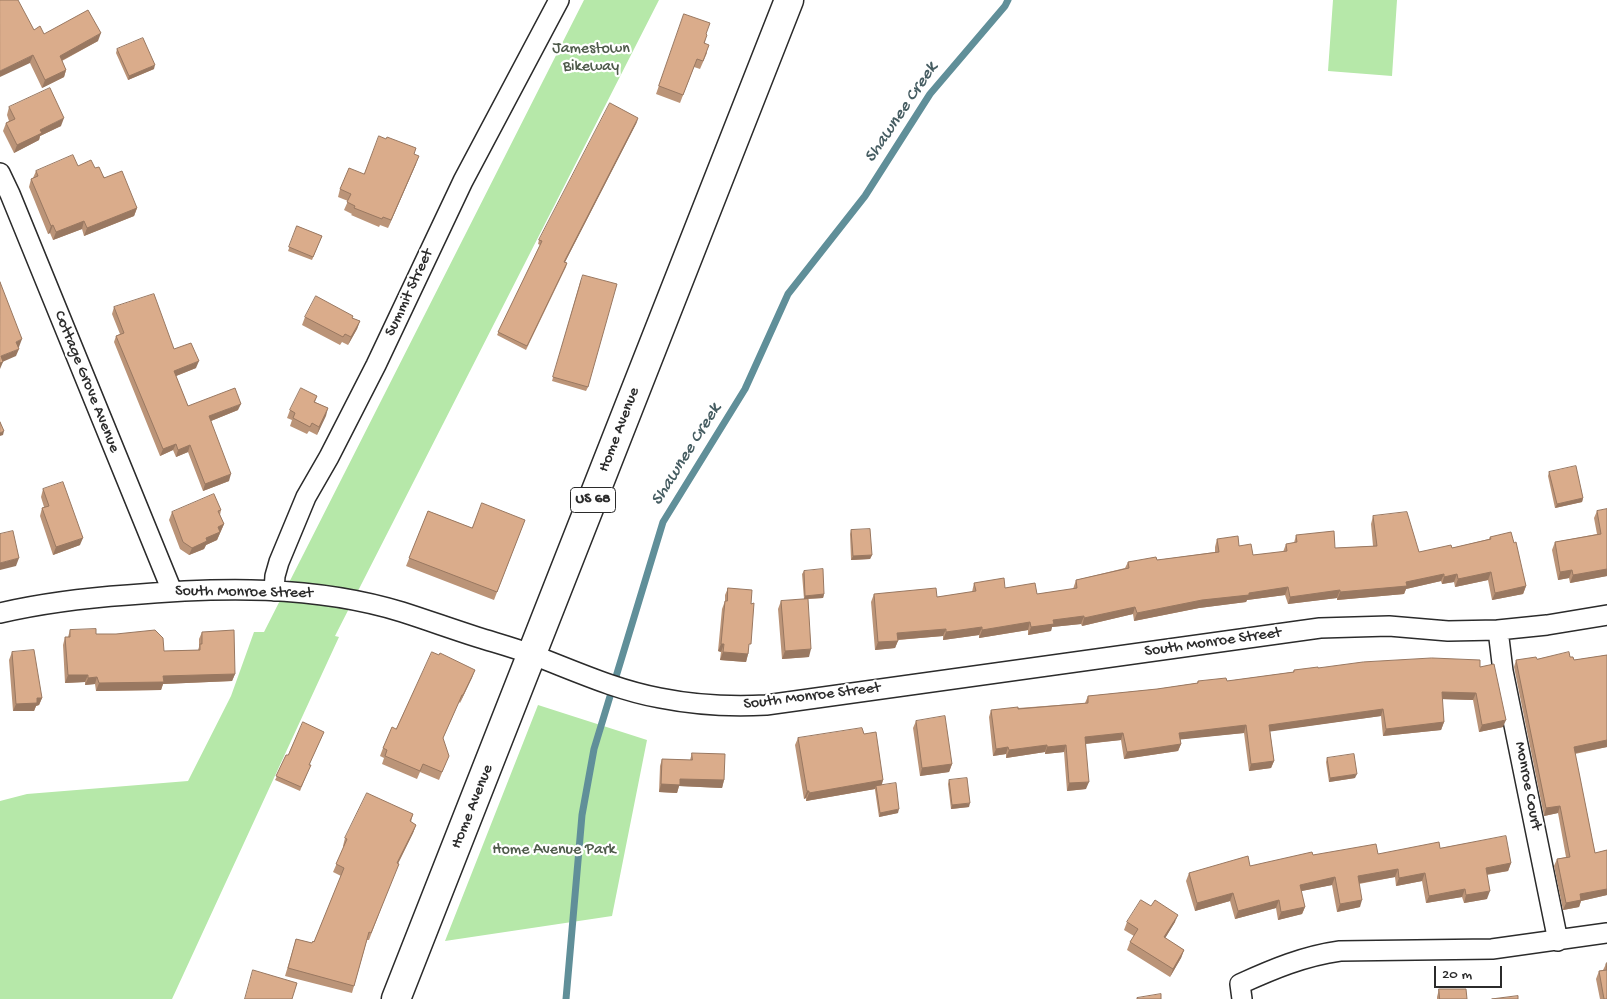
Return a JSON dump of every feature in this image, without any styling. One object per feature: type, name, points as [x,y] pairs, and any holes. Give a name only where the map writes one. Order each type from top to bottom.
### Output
[{"type":"main road","name":"Home Avenue","points":[[396,999],[533,655],[789,0]]},
{"type":"street","name":"Summit Street","points":[[274,591],[275,576],[279,562],[306,497],[329,457],[376,365],[463,181],[559,0]]},
{"type":"street","name":"Cottage Grove Avenue","points":[[0,174],[5,196],[172,591]]},
{"type":"street","name":"South Monroe Street","points":[[0,613],[65,600],[172,591],[274,591],[322,594],[370,603],[401,612],[533,655],[593,679],[638,693],[702,704],[739,706],[766,705],[1320,628],[1389,626],[1448,631],[1498,630],[1547,625],[1607,615]]},
{"type":"street","name":"Monroe Court","points":[[1498,630],[1504,671],[1558,941]]},
{"type":"street","points":[[1242,999],[1240,984],[1304,957],[1326,953],[1340,951],[1492,950],[1607,933]]},
{"type":"green space","name":"Jamestown Bikeway","points":[[584,0],[659,0],[335,636],[339,637],[172,999],[0,999],[0,801],[27,794],[188,781],[231,696],[254,632],[264,632]]},
{"type":"green space","points":[[1333,0],[1397,0],[1392,76],[1328,71]]},
{"type":"green space","name":"Home Avenue Park","points":[[538,705],[647,740],[612,916],[445,941]]},
{"type":"building","points":[[0,0],[18,0],[34,30],[40,26],[44,34],[88,10],[101,33],[60,56],[66,70],[45,80],[33,55],[0,71]]},
{"type":"building","points":[[684,14],[710,23],[704,43],[709,45],[703,61],[697,59],[683,95],[659,86]]},
{"type":"building","points":[[143,38],[155,65],[129,76],[117,49]]},
{"type":"building","points":[[50,88],[64,118],[40,130],[42,133],[17,145],[6,123],[15,119],[9,107]]},
{"type":"building","points":[[610,103],[638,118],[564,262],[567,263],[527,346],[498,332],[542,241],[539,240]]},
{"type":"building","points":[[379,136],[386,139],[387,137],[416,148],[414,154],[419,156],[391,220],[383,217],[382,219],[354,208],[355,206],[347,202],[351,194],[340,189],[349,168],[364,174]]},
{"type":"building","points":[[73,155],[78,166],[91,160],[95,168],[99,167],[104,178],[122,171],[137,208],[87,228],[84,221],[56,232],[53,225],[51,226],[31,179],[38,176],[36,171]]},
{"type":"building","points":[[297,226],[322,236],[313,257],[289,247]]},
{"type":"building","points":[[583,275],[617,284],[588,387],[553,377]]},
{"type":"building","points":[[0,282],[22,339],[16,342],[19,349],[1,356],[3,362],[0,363]]},
{"type":"building","points":[[154,294],[174,349],[191,343],[199,361],[174,371],[188,406],[235,388],[241,404],[209,416],[231,474],[205,484],[190,445],[178,450],[176,444],[163,449],[116,336],[124,333],[114,307]]},
{"type":"building","points":[[316,296],[360,321],[351,337],[345,334],[343,337],[305,317]]},
{"type":"building","points":[[301,388],[317,396],[314,402],[328,408],[319,427],[312,423],[310,427],[293,418],[295,413],[290,410]]},
{"type":"building","points":[[0,422],[4,431],[0,433]]},
{"type":"building","points":[[1576,466],[1583,498],[1557,504],[1549,472]]},
{"type":"building","points":[[63,482],[83,538],[56,547],[42,508],[49,506],[43,489]]},
{"type":"building","points":[[214,494],[221,510],[218,511],[224,524],[218,527],[220,532],[206,538],[207,541],[192,548],[183,542],[172,512]]},
{"type":"building","points":[[482,503],[525,520],[497,592],[409,558],[428,511],[472,528]]},
{"type":"building","points":[[1607,509],[1607,569],[1573,575],[1572,570],[1560,572],[1555,542],[1601,534],[1597,511]]},
{"type":"building","points":[[1407,512],[1419,552],[1451,545],[1452,548],[1491,539],[1490,537],[1511,532],[1514,543],[1516,542],[1526,586],[1495,593],[1491,572],[1458,579],[1457,574],[1444,577],[1444,574],[1406,582],[1407,586],[1340,592],[1340,590],[1290,597],[1288,587],[1249,593],[1249,595],[1202,600],[1137,613],[1135,607],[1084,618],[1084,616],[1053,620],[1054,624],[1031,627],[1030,622],[982,630],[982,627],[946,632],[946,629],[897,633],[898,641],[878,642],[874,594],[936,588],[937,597],[976,591],[974,583],[1004,578],[1005,588],[1035,583],[1037,594],[1077,588],[1076,580],[1129,568],[1128,562],[1156,557],[1157,560],[1219,552],[1217,539],[1238,536],[1239,546],[1251,544],[1253,555],[1287,551],[1286,544],[1297,542],[1296,535],[1334,531],[1335,548],[1377,546],[1373,516]]},
{"type":"building","points":[[870,529],[872,555],[853,556],[851,530]]},
{"type":"building","points":[[13,531],[19,558],[0,563],[0,534]]},
{"type":"building","points":[[823,569],[824,594],[805,596],[804,571]]},
{"type":"building","points":[[728,588],[752,590],[751,604],[754,603],[751,644],[749,644],[748,654],[723,652],[724,644],[721,644]]},
{"type":"building","points":[[808,599],[811,649],[785,651],[781,601]]},
{"type":"building","points":[[96,629],[96,634],[155,630],[163,638],[164,651],[200,650],[202,632],[234,630],[235,674],[163,676],[164,682],[99,683],[97,677],[88,678],[88,675],[68,675],[65,637],[70,637],[70,630]]},
{"type":"building","points":[[34,650],[42,698],[37,698],[37,703],[16,704],[12,652]]},
{"type":"building","points":[[432,652],[439,655],[440,653],[475,670],[443,738],[449,756],[442,772],[423,764],[420,771],[385,756],[387,750],[383,748],[392,727],[396,729]]},
{"type":"building","points":[[1569,652],[1570,657],[1573,657],[1574,660],[1607,655],[1607,740],[1574,747],[1595,853],[1607,850],[1607,889],[1580,894],[1581,900],[1566,903],[1557,859],[1570,857],[1560,806],[1546,808],[1516,660],[1536,657],[1537,659]]},
{"type":"building","points":[[1432,658],[1480,660],[1480,667],[1494,664],[1506,720],[1482,725],[1476,693],[1442,692],[1444,722],[1386,729],[1383,709],[1269,725],[1274,761],[1251,764],[1246,725],[1179,733],[1181,744],[1127,752],[1123,733],[1085,737],[1089,782],[1069,783],[1066,745],[1047,747],[1047,745],[1009,750],[1008,747],[996,749],[991,710],[1088,703],[1088,696],[1157,689],[1198,683],[1198,681],[1226,678],[1227,681],[1318,667]]},
{"type":"building","points":[[945,716],[952,764],[922,768],[916,721]]},
{"type":"building","points":[[303,722],[324,732],[301,787],[276,776]]},
{"type":"building","points":[[862,728],[864,734],[876,732],[883,780],[809,793],[807,791],[798,738]]},
{"type":"building","points":[[692,753],[725,754],[724,780],[680,779],[680,785],[661,784],[662,759],[692,760]]},
{"type":"building","points":[[1354,754],[1357,774],[1330,778],[1327,758]]},
{"type":"building","points":[[967,778],[970,803],[952,805],[949,780]]},
{"type":"building","points":[[896,783],[899,809],[880,813],[876,786]]},
{"type":"building","points":[[367,793],[413,814],[410,821],[416,825],[397,863],[399,864],[371,933],[369,932],[354,986],[288,968],[296,939],[314,942],[344,868],[336,864],[347,839],[345,838]]},
{"type":"building","points":[[1506,836],[1511,863],[1486,868],[1490,891],[1466,895],[1465,889],[1429,896],[1425,873],[1399,878],[1398,869],[1358,876],[1362,900],[1340,904],[1335,877],[1300,885],[1305,907],[1281,912],[1279,900],[1238,911],[1233,893],[1197,903],[1189,873],[1248,856],[1250,866],[1312,852],[1313,855],[1376,844],[1378,854],[1439,842],[1440,848]]},
{"type":"building","points":[[1141,900],[1151,906],[1155,900],[1178,915],[1164,937],[1184,950],[1173,969],[1130,942],[1138,929],[1127,922]]},
{"type":"building","points":[[253,970],[297,983],[292,999],[245,999]]},
{"type":"building","points":[[1607,970],[1607,999],[1604,999],[1599,971]]},
{"type":"building","points":[[1439,989],[1466,989],[1467,999],[1440,999]]},
{"type":"building","points":[[1161,994],[1161,999],[1137,999],[1137,998]]},
{"type":"building","points":[[1518,996],[1518,999],[1492,999]]},
{"type":"waterway","name":"Shawnee Creek","points":[[566,999],[582,815],[594,749],[663,522],[745,389],[788,294],[865,196],[930,94],[1005,6],[1008,0]]}]
